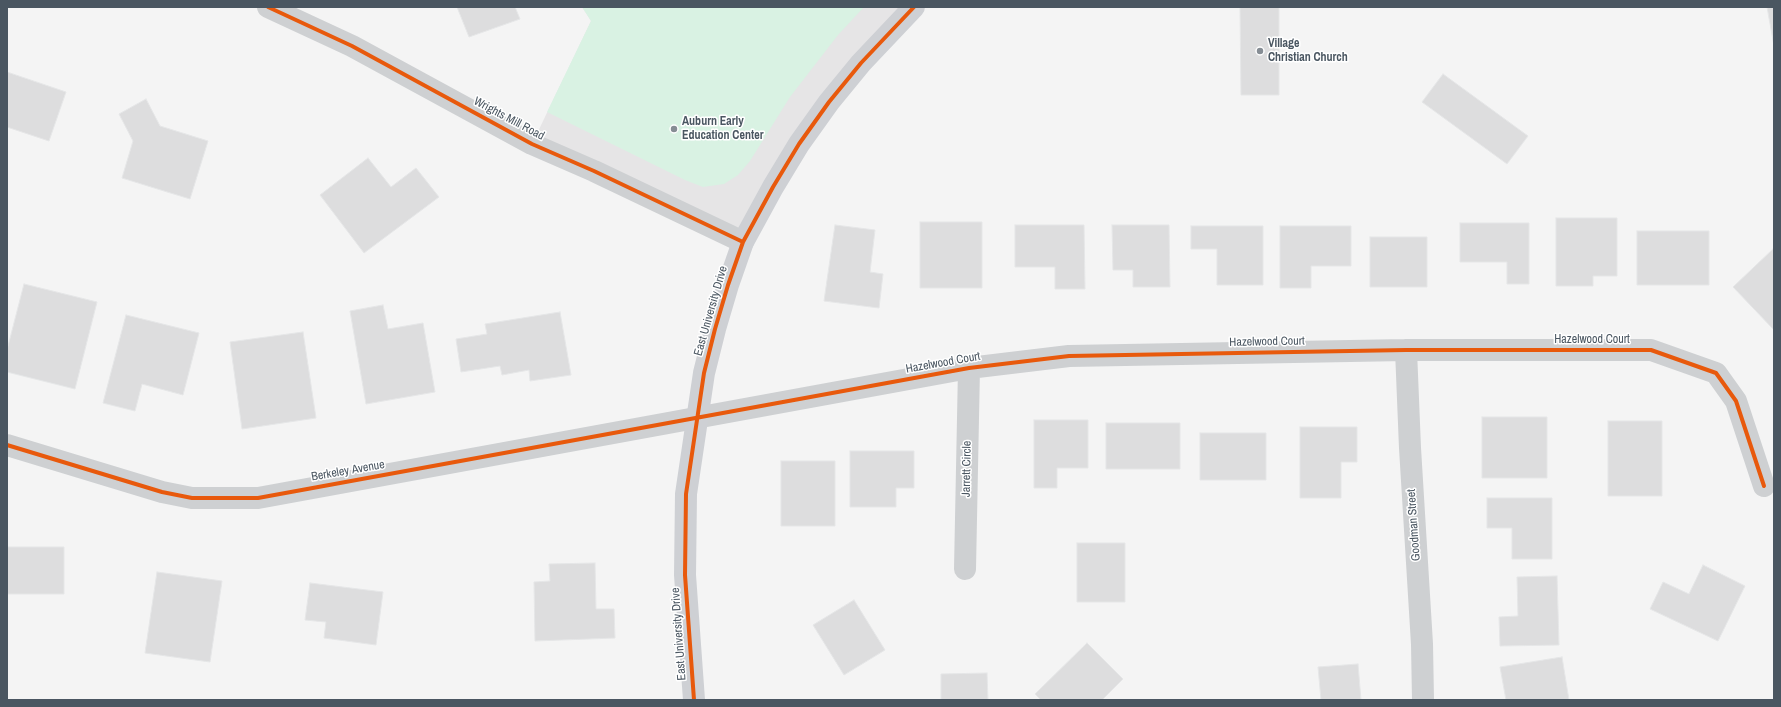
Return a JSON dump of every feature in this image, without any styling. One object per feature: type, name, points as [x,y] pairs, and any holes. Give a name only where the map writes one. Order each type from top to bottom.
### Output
[{"type":"main road","name":"East University Drive","points":[[694,700],[684,575],[686,494],[696,418],[715,329],[743,242],[773,187],[799,144],[861,62],[914,7]]},
{"type":"street","name":"Wrights Mill Road","points":[[268,7],[352,46],[532,144],[594,170],[743,242]]},
{"type":"street","name":"Hazelwood Court","points":[[696,418],[969,368],[1069,356],[1406,350],[1651,350],[1716,373],[1736,401],[1764,486]]},
{"type":"street","name":"Goodman Street","points":[[1406,350],[1410,456],[1422,644],[1423,700]]},
{"type":"street","name":"Jarrett Circle","points":[[965,569],[969,368]]},
{"type":"street","name":"Berkeley Avenue","points":[[7,445],[162,492],[192,498],[258,498],[696,418]]},
{"type":"shaded area","name":"Auburn Early Education Center","points":[[582,7],[914,7],[897,23],[748,232],[532,144],[591,21]]},
{"type":"green space","name":"Auburn Early Education Center","points":[[582,7],[864,7],[838,35],[790,97],[750,161],[738,175],[724,184],[703,187],[685,180],[547,112],[591,21]]},
{"type":"building","points":[[457,7],[515,7],[520,19],[469,37]]},
{"type":"building","name":"Village Christian Church","points":[[1240,7],[1279,7],[1279,95],[1241,95]]},
{"type":"building","points":[[1767,7],[1774,7],[1774,46]]},
{"type":"building","points":[[7,72],[66,92],[49,141],[7,127]]},
{"type":"building","points":[[1443,74],[1528,136],[1507,164],[1422,102]]},
{"type":"building","points":[[146,99],[160,126],[208,141],[190,199],[122,178],[133,141],[119,114]]},
{"type":"building","points":[[368,158],[391,187],[416,168],[439,197],[364,253],[320,195]]},
{"type":"building","points":[[1556,218],[1617,218],[1617,276],[1593,276],[1593,286],[1556,286]]},
{"type":"building","points":[[920,222],[982,222],[982,288],[920,288]]},
{"type":"building","points":[[1460,223],[1529,223],[1529,284],[1507,284],[1507,262],[1460,262]]},
{"type":"building","points":[[835,225],[875,230],[870,272],[883,274],[879,308],[824,301]]},
{"type":"building","points":[[1015,225],[1084,225],[1085,289],[1055,289],[1055,267],[1015,267]]},
{"type":"building","points":[[1112,225],[1169,225],[1170,287],[1133,287],[1133,270],[1113,270]]},
{"type":"building","points":[[1191,226],[1263,226],[1263,285],[1217,285],[1217,249],[1191,249]]},
{"type":"building","points":[[1280,226],[1351,226],[1351,266],[1311,266],[1311,288],[1280,288]]},
{"type":"building","points":[[1637,231],[1709,231],[1709,285],[1637,285]]},
{"type":"building","points":[[1370,237],[1427,237],[1427,287],[1370,287]]},
{"type":"building","points":[[1773,249],[1774,250],[1774,330],[1733,287]]},
{"type":"building","points":[[24,284],[97,302],[75,389],[7,372],[7,350]]},
{"type":"building","points":[[383,305],[388,329],[423,323],[435,392],[366,404],[350,311]]},
{"type":"building","points":[[560,312],[571,375],[530,381],[529,370],[502,375],[500,366],[461,372],[456,339],[487,334],[485,324]]},
{"type":"building","points":[[126,315],[199,333],[183,395],[142,384],[135,411],[103,403]]},
{"type":"building","points":[[303,332],[316,418],[242,429],[230,342]]},
{"type":"building","points":[[1482,417],[1547,417],[1547,478],[1482,478]]},
{"type":"building","points":[[1034,420],[1088,420],[1088,468],[1057,468],[1057,488],[1034,488]]},
{"type":"building","points":[[1608,421],[1662,421],[1662,496],[1608,496]]},
{"type":"building","points":[[1106,423],[1180,423],[1180,469],[1106,469]]},
{"type":"building","points":[[1300,427],[1357,427],[1357,462],[1341,462],[1341,498],[1300,498]]},
{"type":"building","points":[[1200,433],[1266,433],[1266,480],[1200,480]]},
{"type":"building","points":[[850,451],[914,451],[914,488],[896,488],[896,507],[850,507]]},
{"type":"building","points":[[781,461],[835,461],[835,526],[781,526]]},
{"type":"building","points":[[1487,498],[1552,498],[1552,559],[1512,559],[1512,528],[1487,528]]},
{"type":"building","points":[[1077,543],[1125,543],[1125,602],[1077,602]]},
{"type":"building","points":[[7,547],[64,547],[64,594],[7,594]]},
{"type":"building","points":[[595,563],[596,609],[614,609],[615,638],[535,641],[534,582],[550,581],[549,564]]},
{"type":"building","points":[[1703,565],[1745,586],[1718,641],[1650,609],[1663,582],[1689,594]]},
{"type":"building","points":[[157,572],[222,581],[210,662],[145,653]]},
{"type":"building","points":[[1557,576],[1559,645],[1500,646],[1499,617],[1518,616],[1517,577]]},
{"type":"building","points":[[310,583],[383,592],[376,645],[324,638],[326,622],[305,620]]},
{"type":"building","points":[[854,600],[885,650],[844,675],[813,625]]},
{"type":"building","points":[[1087,643],[1123,679],[1102,700],[1041,700],[1035,694]]},
{"type":"building","points":[[1562,657],[1569,700],[1506,700],[1500,667]]},
{"type":"building","points":[[1358,664],[1361,700],[1321,700],[1318,667]]},
{"type":"building","points":[[987,673],[988,700],[941,700],[941,674]]},
{"type":"cycle path","points":[[268,7],[352,46],[532,144],[594,171],[743,242]]},
{"type":"cycle path","points":[[694,700],[685,575],[686,494],[704,373],[728,285],[743,242],[773,187],[799,144],[829,102],[861,63],[914,7]]},
{"type":"cycle path","points":[[7,445],[162,492],[192,498],[258,498],[969,368],[1069,356],[1406,350],[1651,350],[1716,373],[1736,401],[1764,486]]},
{"type":"place","name":"Village Christian Church","points":[[1260,51]]},
{"type":"place","name":"Auburn Early Education Center","points":[[674,129]]}]
